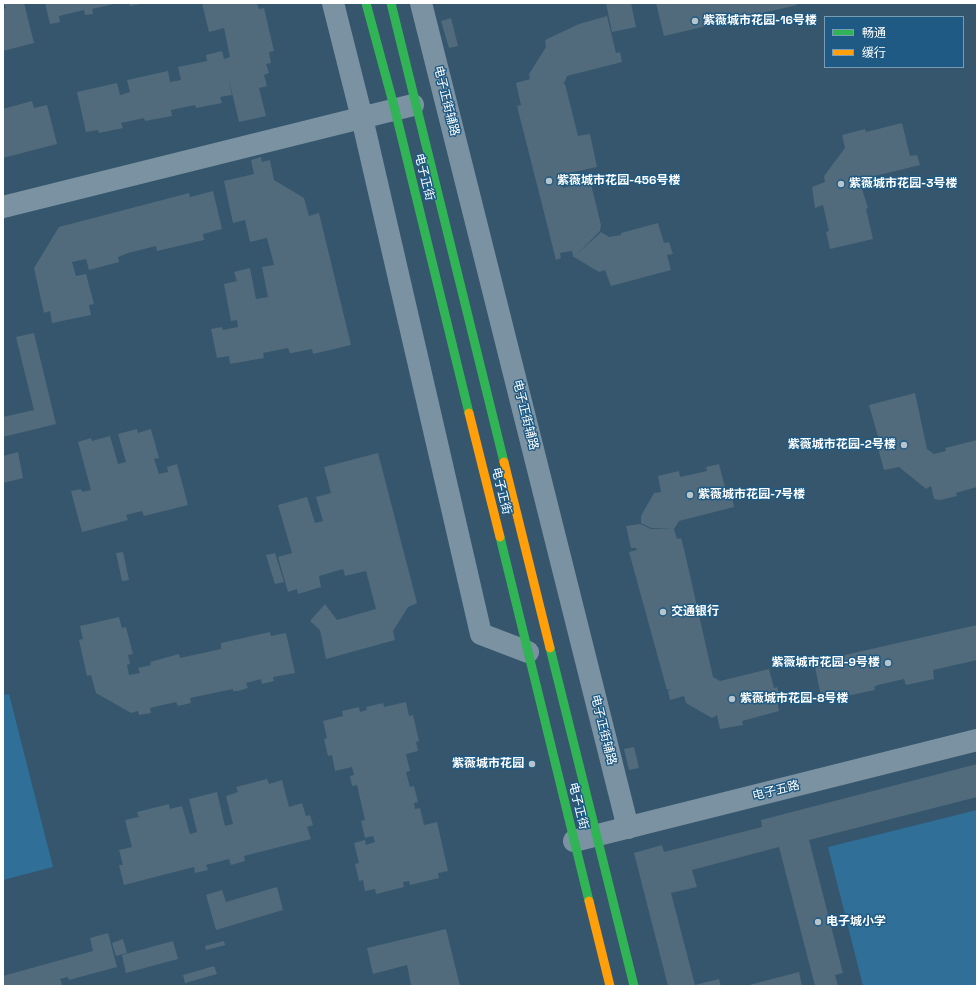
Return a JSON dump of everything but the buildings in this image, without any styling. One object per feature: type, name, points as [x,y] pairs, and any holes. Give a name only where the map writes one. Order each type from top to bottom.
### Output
[{"type":"main road","name":"电子正街","points":[[366,3],[395,110],[610,986]]},
{"type":"main road","name":"电子正街","points":[[392,6],[634,986]]},
{"type":"street","points":[[332,3],[362,118],[481,634],[528,652]]},
{"type":"street","points":[[392,6],[420,3]]},
{"type":"street","name":"电子正街辅路","points":[[420,3],[628,828]]},
{"type":"street","points":[[3,207],[417,104]]},
{"type":"street","name":"电子五路","points":[[574,841],[977,740]]},
{"type":"shaded area","points":[[9,694],[53,867],[3,880],[3,695]]},
{"type":"shaded area","points":[[977,810],[977,986],[863,986],[828,847]]},
{"type":"traffic: fast","points":[[366,3],[395,110],[469,413]]},
{"type":"traffic: fast","points":[[391,3],[504,462]]},
{"type":"traffic: fast","points":[[500,537],[589,901]]},
{"type":"traffic: fast","points":[[550,648],[634,986]]},
{"type":"traffic: slow","points":[[469,413],[500,537]]},
{"type":"traffic: slow","points":[[504,462],[550,648]]},
{"type":"traffic: slow","points":[[589,901],[610,986]]},
{"type":"place","name":"紫薇城市花园-16号楼","points":[[695,21]]},
{"type":"place","name":"紫薇城市花园-456号楼","points":[[549,181]]},
{"type":"place","name":"紫薇城市花园-3号楼","points":[[841,184]]},
{"type":"place","name":"紫薇城市花园-2号楼","points":[[904,445]]},
{"type":"place","name":"紫薇城市花园-7号楼","points":[[690,495]]},
{"type":"place","name":"交通银行","points":[[663,612]]},
{"type":"place","name":"紫薇城市花园-9号楼","points":[[888,663]]},
{"type":"place","name":"紫薇城市花园-8号楼","points":[[732,699]]},
{"type":"place","name":"紫薇城市花园","points":[[532,764]]},
{"type":"place","name":"电子城小学","points":[[818,922]]}]
